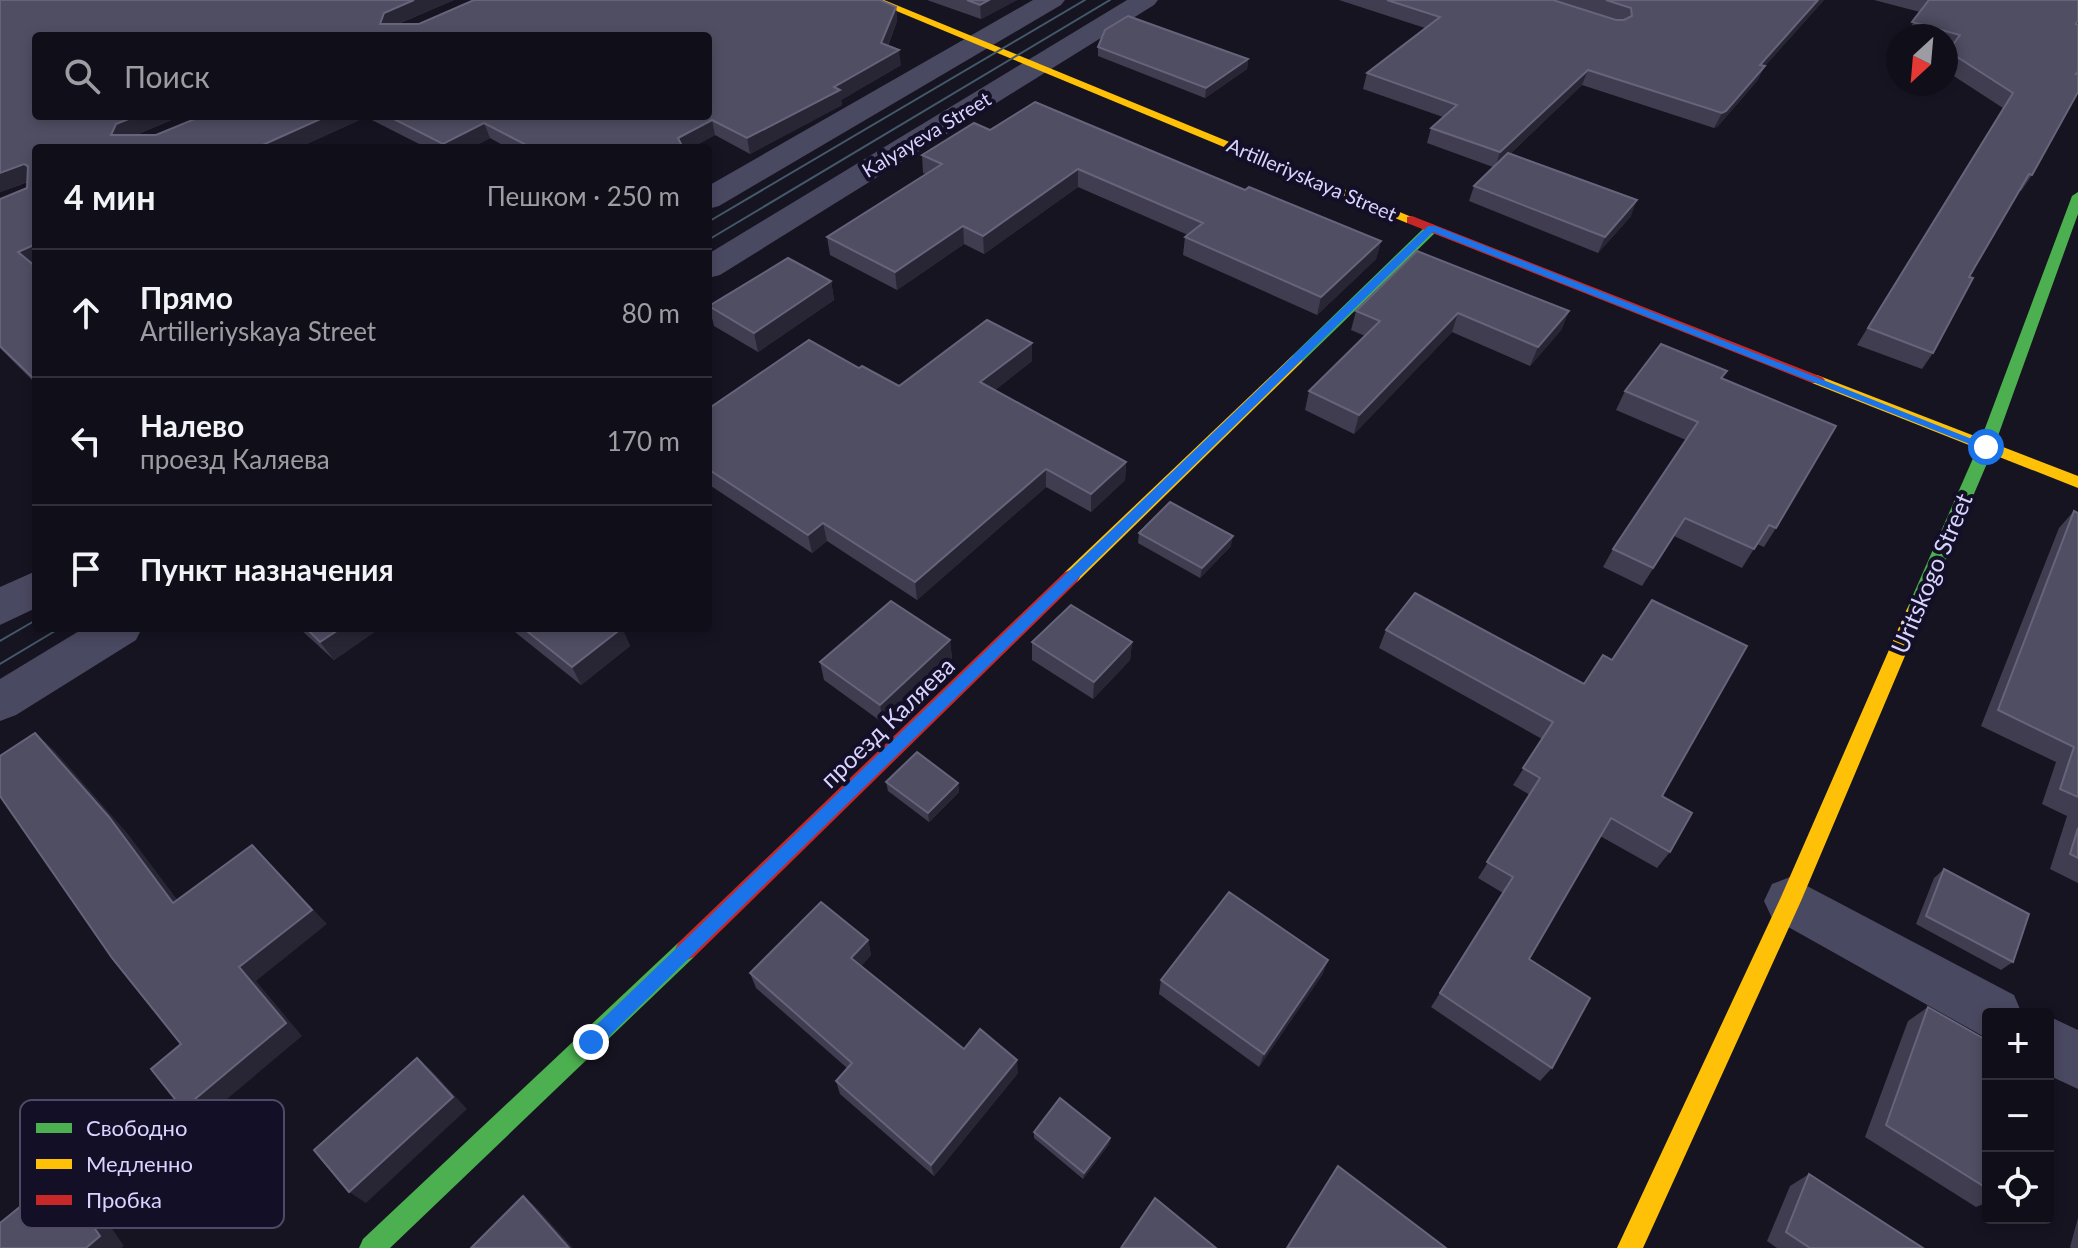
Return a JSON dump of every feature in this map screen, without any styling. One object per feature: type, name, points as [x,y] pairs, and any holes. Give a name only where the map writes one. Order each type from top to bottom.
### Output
[{"type":"street","points":[[875,0],[980,41]]},
{"type":"street","points":[[712,197],[1052,0]]},
{"type":"street","name":"Kalyayeva Street","points":[[712,266],[1145,0]]},
{"type":"street","name":"Artilleriyskaya Street","points":[[980,41],[1432,228],[2078,482]]},
{"type":"street","name":"Uritskogo Street","points":[[1630,1248],[1790,901],[1986,447],[2078,196]]},
{"type":"street","name":"проезд Каляева","points":[[372,1248],[591,1042],[1432,228]]},
{"type":"street","points":[[0,608],[32,589]]},
{"type":"street","points":[[0,702],[114,632]]},
{"type":"street","points":[[1790,901],[1983,1008]]},
{"type":"street","points":[[2054,1047],[2078,1061]]},
{"type":"building","points":[[0,0],[414,0],[384,13],[380,24],[419,24],[474,0],[880,0],[896,7],[881,43],[899,50],[834,87],[840,90],[747,138],[712,120],[712,32],[32,32],[32,120],[126,120],[116,124],[111,135],[156,135],[192,120],[318,120],[265,144],[32,144],[32,246],[18,252],[32,264],[32,377],[0,346],[0,199],[27,188],[28,166],[24,164],[0,173]]},
{"type":"building","points":[[967,0],[989,0],[980,5]]},
{"type":"building","points":[[1387,0],[1553,0],[1624,20],[1632,16],[1631,8],[1606,0],[1818,0],[1722,113],[1588,70],[1500,152],[1431,128],[1457,105],[1367,73],[1440,17]]},
{"type":"building","points":[[1929,0],[2078,0],[2078,92],[2032,175],[2029,174],[1969,277],[1973,278],[1933,353],[1868,328],[2013,93],[1958,57],[1958,24],[1912,22]]},
{"type":"building","points":[[1128,16],[1248,59],[1206,88],[1098,47],[1105,30]]},
{"type":"building","points":[[1035,102],[1245,190],[1249,187],[1381,241],[1321,297],[1185,237],[1203,223],[1078,169],[983,236],[963,226],[895,272],[827,237],[942,164],[922,155],[974,123],[990,130]]},
{"type":"building","points":[[396,120],[712,120],[678,138],[681,144],[524,144],[484,123],[443,144]]},
{"type":"building","points":[[1508,153],[1637,200],[1605,237],[1474,186]]},
{"type":"building","points":[[1417,251],[1569,311],[1538,347],[1458,313],[1359,415],[1309,391],[1380,321],[1356,311]]},
{"type":"building","points":[[788,258],[831,281],[754,333],[712,308],[712,304]]},
{"type":"building","points":[[987,320],[1032,343],[980,382],[1126,462],[1091,494],[1046,469],[915,582],[823,523],[808,535],[712,472],[712,406],[809,340],[899,386]]},
{"type":"building","points":[[1661,344],[1727,371],[1721,378],[1836,426],[1776,528],[1769,525],[1754,549],[1685,518],[1653,568],[1613,549],[1698,422],[1625,391]]},
{"type":"building","points":[[1170,502],[1233,536],[1202,568],[1139,533]]},
{"type":"building","points":[[2074,511],[2078,513],[2078,797],[2060,789],[2074,747],[1998,710]]},
{"type":"building","points":[[1415,593],[1584,684],[1603,655],[1612,660],[1652,600],[1747,646],[1662,796],[1692,813],[1670,852],[1611,818],[1529,959],[1590,998],[1552,1068],[1440,993],[1513,877],[1487,862],[1540,778],[1523,768],[1553,722],[1386,630]]},
{"type":"building","points":[[891,601],[950,640],[880,705],[820,662]]},
{"type":"building","points":[[1071,605],[1132,642],[1094,682],[1032,642]]},
{"type":"building","points":[[310,632],[335,632],[320,642]]},
{"type":"building","points":[[528,632],[617,632],[572,667]]},
{"type":"building","points":[[35,733],[109,817],[173,903],[252,845],[312,910],[239,967],[286,1023],[194,1100],[176,1100],[151,1069],[181,1044],[112,958],[0,796],[0,756]]},
{"type":"building","points":[[917,752],[958,783],[928,813],[886,782]]},
{"type":"building","points":[[2078,828],[2078,858],[2070,854]]},
{"type":"building","points":[[1944,869],[2029,914],[2013,962],[1926,916]]},
{"type":"building","points":[[1229,892],[1328,960],[1264,1054],[1161,980]]},
{"type":"building","points":[[821,902],[868,940],[851,958],[964,1049],[980,1029],[1017,1060],[931,1165],[836,1081],[852,1063],[750,973]]},
{"type":"building","points":[[1928,1007],[1982,1038],[1982,1185],[1886,1125]]},
{"type":"building","points":[[417,1058],[453,1097],[349,1192],[314,1150]]},
{"type":"building","points":[[1060,1098],[1110,1138],[1084,1173],[1034,1132]]},
{"type":"building","points":[[1338,1166],[1446,1248],[1287,1248]]},
{"type":"building","points":[[1809,1174],[1923,1248],[1810,1248],[1786,1232]]},
{"type":"building","points":[[523,1196],[569,1248],[471,1248]]},
{"type":"building","points":[[1155,1198],[1216,1248],[1121,1248]]},
{"type":"building","points":[[20,1207],[20,1228],[94,1228],[100,1236],[86,1248],[0,1248],[0,1223]]},
{"type":"tram line","points":[[712,220],[1085,0]]},
{"type":"tram line","points":[[712,238],[1110,0]]},
{"type":"tram line","points":[[0,641],[32,622]]},
{"type":"tram line","points":[[0,664],[53,632]]},
{"type":"traffic: fast","points":[[1915,611],[1986,447],[2078,196]]},
{"type":"traffic: fast","points":[[1297,359],[1432,228]]},
{"type":"traffic: fast","points":[[372,1248],[686,950]]},
{"type":"traffic: slow","points":[[875,0],[1412,220]]},
{"type":"traffic: slow","points":[[1071,577],[1297,359]]},
{"type":"traffic: slow","points":[[1817,380],[2078,482]]},
{"type":"traffic: slow","points":[[1630,1248],[1790,901],[1915,611]]},
{"type":"traffic: jam","points":[[1412,220],[1817,380]]},
{"type":"traffic: jam","points":[[686,950],[1071,577]]},
{"type":"route","points":[[591,1042],[1432,228],[1986,447]]}]
